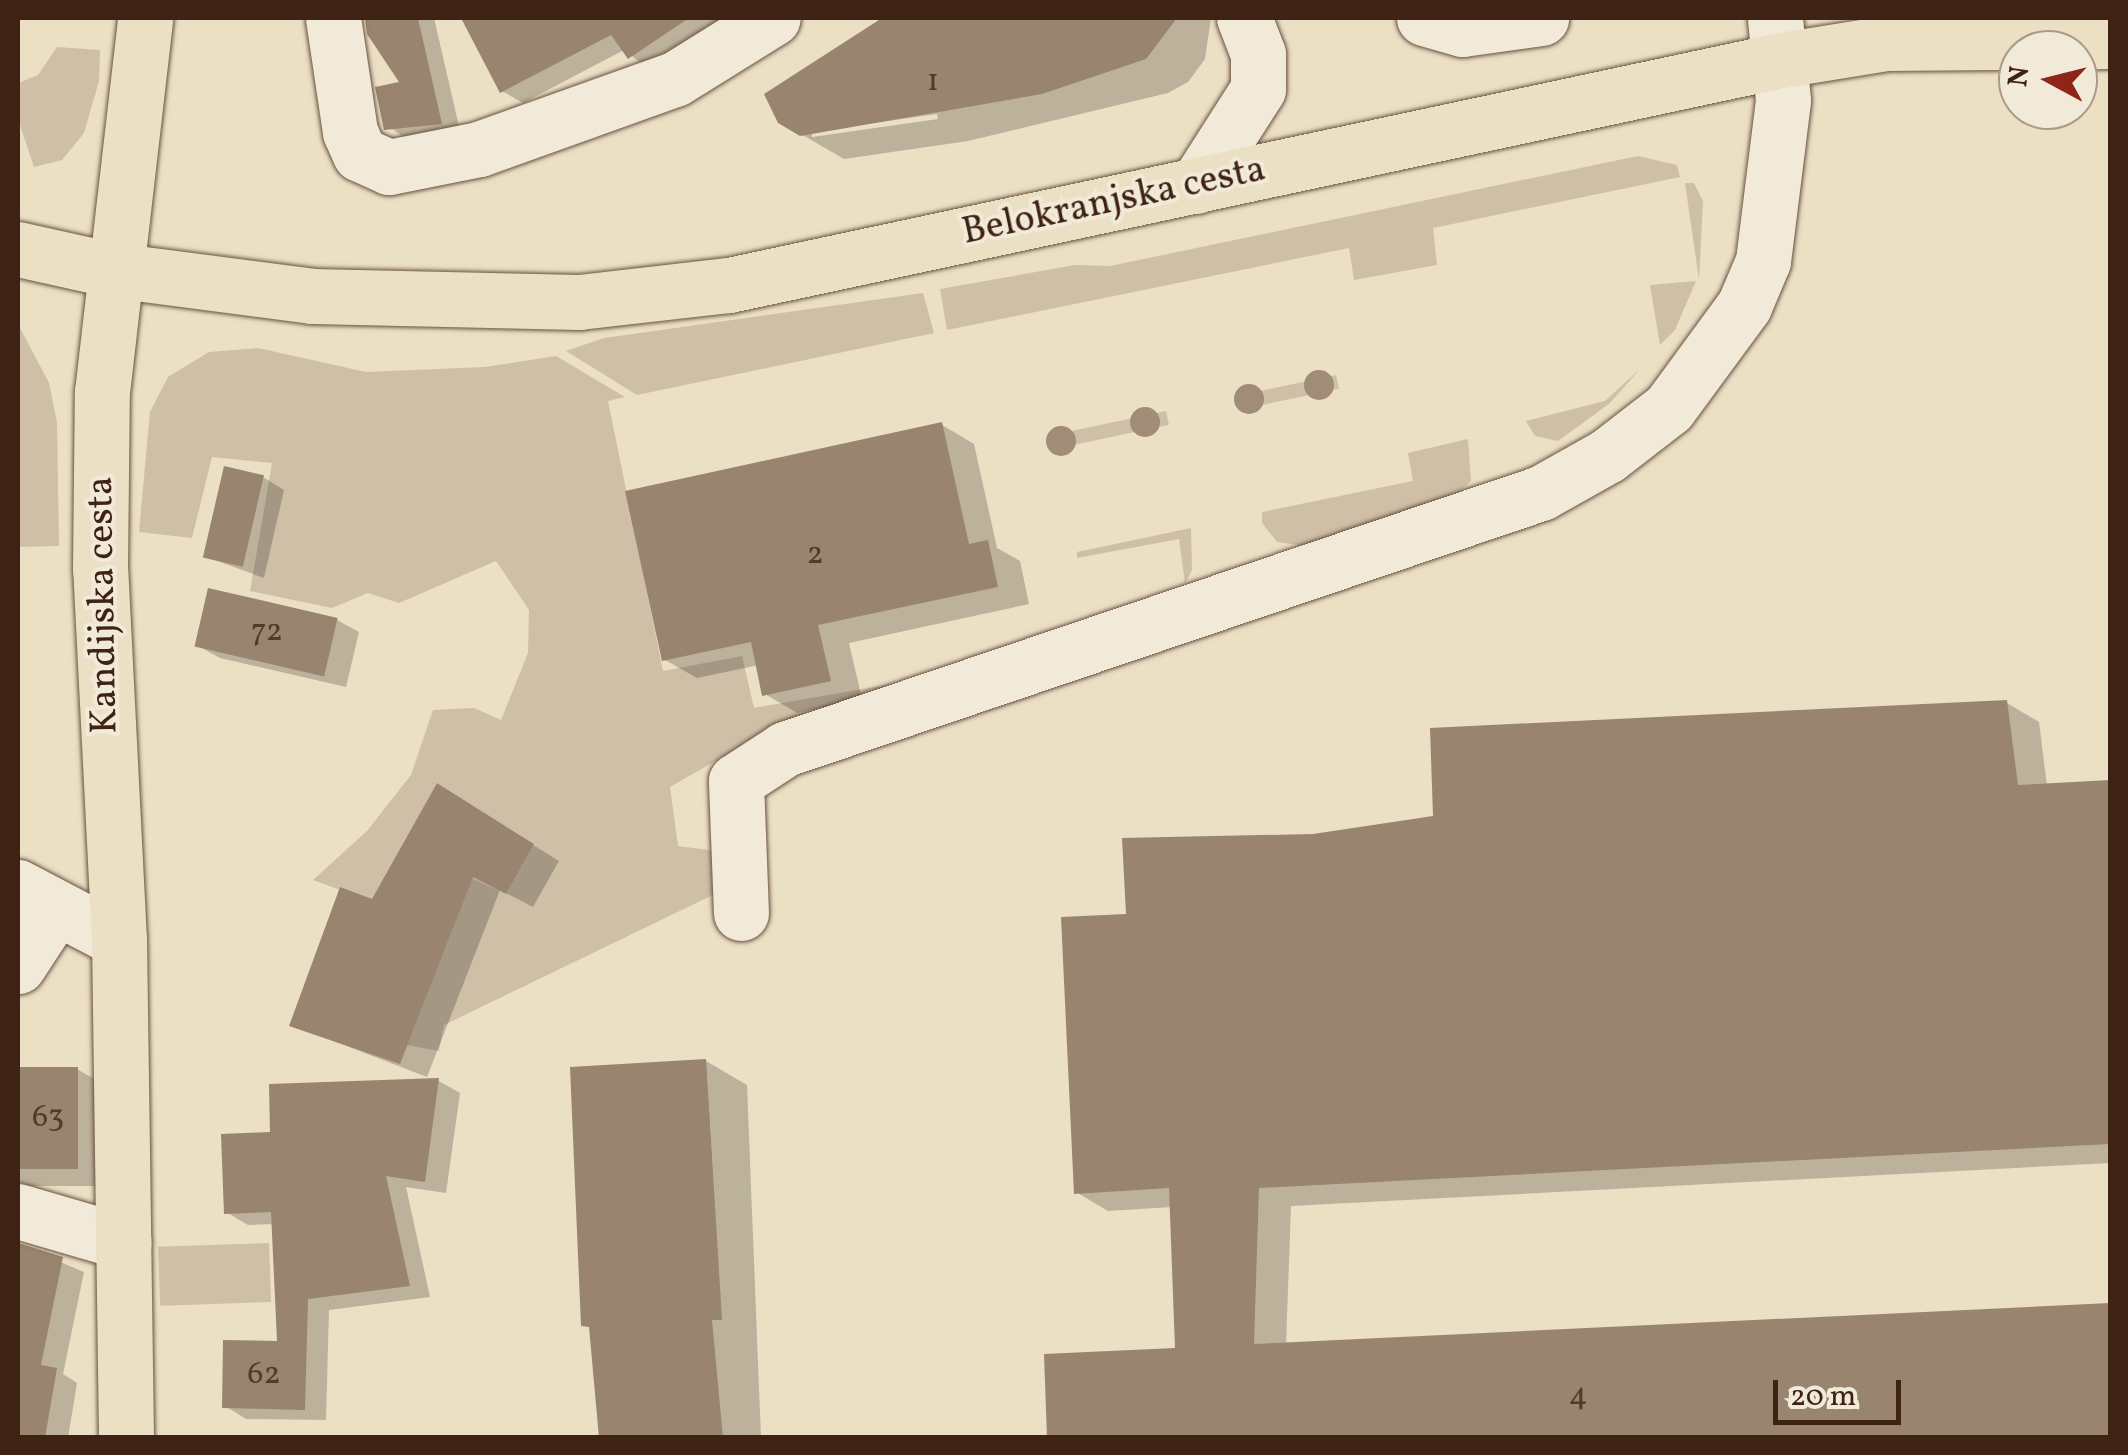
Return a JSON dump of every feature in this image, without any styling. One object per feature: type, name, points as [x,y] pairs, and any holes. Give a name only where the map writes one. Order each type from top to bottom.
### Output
[{"type":"main road","name":"Kandijska cesta","points":[[126,1438],[120,940],[100,569],[102,392],[113,270],[146,18]]},
{"type":"main road","name":"Belokranjska cesta","points":[[18,249],[113,270],[312,296],[579,302],[728,285],[1196,186],[1778,39],[1886,44],[2110,41]]},
{"type":"street","points":[[333,18],[350,132],[360,154],[389,167],[479,149],[675,79],[773,18]]},
{"type":"street","points":[[1196,186],[1258,89],[1258,54],[1244,18]]},
{"type":"street","points":[[1424,18],[1462,29],[1541,18]]},
{"type":"street","points":[[742,913],[736,781],[785,749],[1541,493],[1607,456],[1670,408],[1736,319],[1762,261],[1773,215],[1778,39]]},
{"type":"street","points":[[18,966],[36,899],[120,940]]},
{"type":"street","points":[[18,1212],[124,1242]]},
{"type":"shaded area","points":[[57,47],[100,50],[99,81],[84,133],[62,160],[34,167],[18,119],[18,83],[38,75]]},
{"type":"shaded area","points":[[1638,156],[1677,165],[1680,177],[1433,228],[1437,265],[1354,280],[1349,248],[947,330],[940,289],[1075,265],[1110,266]]},
{"type":"shaded area","points":[[1685,183],[1694,183],[1703,201],[1699,280]]},
{"type":"shaded area","points":[[1696,281],[1675,330],[1660,345],[1650,285]]},
{"type":"shaded area","points":[[923,293],[934,333],[637,395],[566,351],[604,338]]},
{"type":"shaded area","points":[[18,324],[49,383],[57,422],[59,546],[18,547]]},
{"type":"shaded area","points":[[258,348],[366,372],[485,367],[556,356],[625,397],[608,401],[663,671],[742,656],[754,708],[909,681],[764,733],[670,787],[678,846],[716,851],[721,891],[444,1025],[439,1051],[407,1045],[452,931],[313,880],[367,831],[411,775],[433,710],[474,708],[501,720],[528,653],[529,610],[496,561],[399,603],[368,593],[332,608],[250,591],[272,463],[212,457],[192,538],[139,532],[150,412],[168,377],[209,352]],"holes":[[[437,783],[534,844],[506,894],[402,846]]]},
{"type":"shaded area","points":[[1639,370],[1610,403],[1558,441],[1535,436],[1526,421],[1605,401]]},
{"type":"shaded area","points":[[1336,375],[1339,389],[1238,410],[1235,396]]},
{"type":"shaded area","points":[[1166,411],[1169,425],[1050,450],[1047,436]]},
{"type":"shaded area","points":[[1468,439],[1471,481],[1458,493],[1305,546],[1277,542],[1262,523],[1262,512],[1413,481],[1408,453]]},
{"type":"shaded area","points":[[1191,528],[1192,570],[1185,584],[1179,539],[1077,558],[1077,552]]},
{"type":"shaded area","points":[[269,1243],[271,1302],[160,1306],[158,1247]]},
{"type":"building","points":[[365,18],[418,18],[442,124],[384,130],[375,87],[399,82],[367,34]]},
{"type":"building","points":[[461,18],[689,18],[628,59],[611,35],[500,93]]},
{"type":"building","points":[[882,18],[1177,18],[1146,59],[1042,94],[800,136],[778,123],[764,94]]},
{"type":"building","points":[[942,422],[969,544],[988,540],[998,587],[818,625],[831,681],[762,696],[751,642],[662,661],[625,491]]},
{"type":"building","points":[[224,466],[264,475],[243,567],[203,558]]},
{"type":"building","points":[[208,588],[338,618],[324,676],[195,646]]},
{"type":"building","points":[[2007,700],[2018,785],[2110,780],[2110,1144],[1259,1188],[1254,1344],[2110,1303],[2110,1438],[1047,1438],[1044,1354],[1175,1348],[1169,1188],[1074,1194],[1061,917],[1126,914],[1122,838],[1313,834],[1433,816],[1430,728]]},
{"type":"building","points":[[437,783],[534,844],[506,894],[473,877],[400,1064],[289,1026],[340,887],[372,899]]},
{"type":"building","points":[[706,1059],[722,1320],[712,1320],[723,1438],[599,1438],[589,1327],[581,1326],[570,1067]]},
{"type":"building","points":[[18,1067],[78,1067],[78,1169],[18,1169]]},
{"type":"building","points":[[439,1078],[425,1182],[386,1176],[410,1286],[308,1299],[305,1410],[222,1408],[223,1340],[277,1341],[271,1212],[224,1214],[221,1134],[270,1132],[269,1084]]},
{"type":"building","points":[[18,1243],[63,1257],[41,1365],[57,1368],[45,1438],[18,1438]]}]
